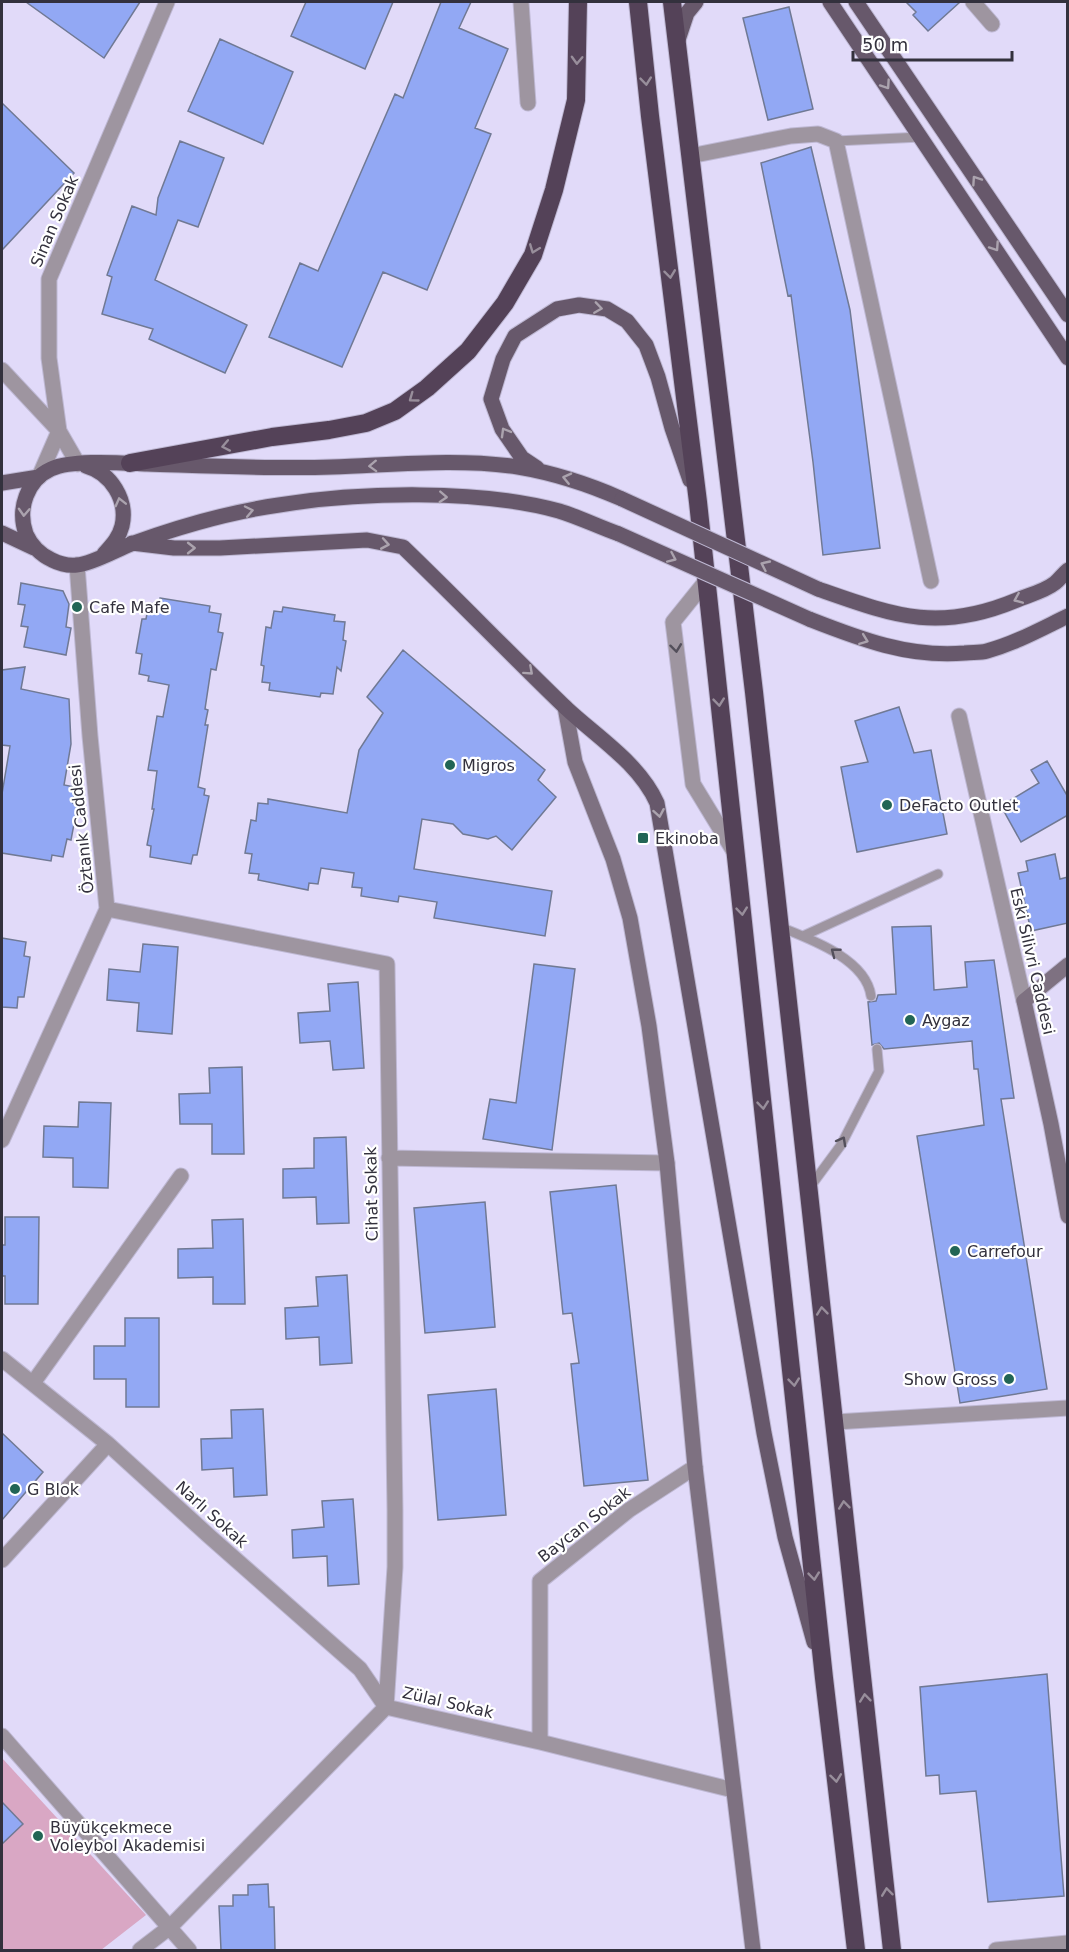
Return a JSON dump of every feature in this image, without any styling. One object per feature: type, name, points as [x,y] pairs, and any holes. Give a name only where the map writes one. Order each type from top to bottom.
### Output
[{"type":"highway","points":[[130,463],[366,423],[395,411],[427,388],[468,351],[505,303],[533,255],[554,190],[576,100],[578,2]]},
{"type":"highway","points":[[638,2],[698,502],[824,1678],[856,1950]]},
{"type":"highway","points":[[672,2],[780,927],[892,1950]]},
{"type":"main road","points":[[677,43],[687,14],[696,2]]},
{"type":"main road","points":[[830,2],[1068,358]]},
{"type":"main road","points":[[856,2],[1068,315]]},
{"type":"main road","points":[[544,473],[522,458],[502,429],[491,399],[503,359],[515,336],[557,309],[579,306],[607,309],[627,321],[646,345],[698,502]]},
{"type":"main road","points":[[36,549],[27,536],[22,520],[23,504],[29,489],[39,477],[51,469],[64,465],[130,463],[278,469],[454,463],[517,467],[581,482],[622,498],[818,589],[878,610],[923,619],[957,618],[1000,607],[1054,584],[1068,570]]},
{"type":"main road","points":[[78,464],[94,468],[108,478],[118,492],[123,508],[122,525],[116,541],[104,554]]},
{"type":"main road","points":[[2,483],[39,477]]},
{"type":"main road","points":[[2,532],[36,549],[48,558],[62,564],[77,565],[92,562],[104,554],[132,543],[205,520],[279,505],[364,496],[441,496],[518,502],[561,512],[619,534],[809,619],[874,644],[921,654],[985,651],[1021,639],[1068,616]]},
{"type":"main road","points":[[132,543],[174,548],[220,548],[367,540],[403,547],[648,784],[657,803],[764,1433],[785,1537],[824,1678]]},
{"type":"main road","points":[[566,707],[575,762],[613,859],[630,918],[649,1026],[667,1162],[695,1467],[753,1950]]},
{"type":"main road","points":[[1024,1001],[1068,965]]},
{"type":"main road","name":"Eski Silivri Caddesi","points":[[1024,1001],[1068,1216]]},
{"type":"street","name":"Sinan Sokak","points":[[78,464],[59,431],[49,358],[49,279],[167,2]]},
{"type":"street","points":[[521,2],[528,103]]},
{"type":"street","points":[[973,2],[992,24]]},
{"type":"street","points":[[690,156],[791,136],[818,134],[836,141],[931,581]]},
{"type":"street","points":[[2,370],[59,431],[39,477]]},
{"type":"street","name":"Öztanık Caddesi","points":[[2,1140],[107,909],[90,736],[77,565]]},
{"type":"street","points":[[706,581],[673,622],[693,784],[735,853]]},
{"type":"street","name":"Eski Silivri Caddesi","points":[[959,716],[1024,1001]]},
{"type":"street","name":"Cihat Sokak","points":[[107,909],[387,964],[395,1567],[386,1707]]},
{"type":"street","points":[[389,1158],[667,1162]]},
{"type":"street","points":[[33,1383],[181,1176]]},
{"type":"street","name":"Narlı Sokak","points":[[2,1359],[108,1444],[360,1669],[386,1707]]},
{"type":"street","points":[[835,1422],[1068,1408]]},
{"type":"street","points":[[2,1560],[108,1444]]},
{"type":"street","name":"Baycan Sokak","points":[[540,1742],[540,1581],[629,1510],[695,1467]]},
{"type":"street","name":"Zülal Sokak","points":[[140,1950],[170,1927],[386,1707],[733,1790]]},
{"type":"street","points":[[2,1736],[189,1950]]},
{"type":"street","points":[[996,1950],[1068,1943]]},
{"type":"lane","points":[[836,141],[921,137]]},
{"type":"lane","points":[[803,936],[938,874]]},
{"type":"lane","points":[[780,927],[825,945],[858,971],[870,989],[871,996]]},
{"type":"lane","points":[[809,1189],[841,1145],[879,1071],[877,1049]]},
{"type":"shaded area","name":"Büyükçekmece Voleybol Akademisi","points":[[2,1758],[146,1915],[101,1950],[2,1950]]},
{"type":"building","points":[[26,2],[140,2],[104,58]]},
{"type":"building","points":[[306,2],[393,2],[365,69],[291,36]]},
{"type":"building","points":[[441,2],[471,2],[459,28],[508,49],[475,128],[491,134],[427,290],[383,272],[342,367],[269,337],[300,263],[318,271],[395,94],[403,98]]},
{"type":"building","points":[[906,2],[960,2],[928,31],[913,15],[916,12]]},
{"type":"building","points":[[789,7],[813,109],[768,120],[743,18]]},
{"type":"building","points":[[220,39],[293,72],[263,144],[188,111]]},
{"type":"building","points":[[2,103],[74,173],[2,250]]},
{"type":"building","points":[[180,141],[224,158],[198,227],[178,220],[155,280],[247,325],[225,373],[149,339],[153,329],[102,314],[112,277],[107,275],[132,206],[156,215],[158,198]]},
{"type":"building","points":[[811,147],[850,310],[880,548],[823,555],[791,295],[788,296],[761,163]]},
{"type":"building","points":[[21,583],[63,591],[69,604],[66,627],[71,628],[66,655],[24,647],[28,627],[21,626],[25,605],[18,604]]},
{"type":"building","points":[[160,598],[210,606],[209,612],[221,614],[218,632],[223,633],[216,670],[211,669],[205,709],[208,710],[205,725],[208,725],[198,787],[205,789],[204,795],[209,796],[197,855],[193,855],[191,864],[150,857],[151,846],[147,845],[154,809],[152,809],[157,771],[148,770],[157,716],[163,717],[169,685],[148,681],[149,676],[139,674],[142,654],[136,653],[142,619],[146,619],[149,603],[159,605]]},
{"type":"building","points":[[283,607],[335,615],[334,621],[345,622],[343,640],[346,641],[341,671],[337,667],[333,694],[321,693],[320,697],[269,690],[270,683],[262,682],[264,666],[261,665],[266,627],[271,628],[274,611],[282,612]]},
{"type":"building","points":[[403,650],[545,770],[538,780],[556,797],[512,850],[496,836],[488,839],[463,834],[453,824],[422,819],[414,869],[552,891],[545,936],[434,918],[437,902],[399,896],[398,902],[361,896],[362,888],[352,887],[354,873],[321,868],[318,884],[309,883],[308,890],[258,880],[259,874],[249,873],[252,854],[245,853],[251,820],[256,821],[258,803],[268,804],[268,799],[347,813],[359,750],[383,713],[367,697]]},
{"type":"building","points":[[25,667],[21,689],[69,699],[71,744],[64,785],[75,787],[73,803],[78,803],[71,840],[67,839],[63,857],[52,855],[51,861],[2,853],[2,794],[10,746],[2,745],[2,670]]},
{"type":"building","points":[[899,707],[914,753],[931,750],[947,834],[857,852],[841,767],[868,762],[855,721]]},
{"type":"building","points":[[1047,761],[1068,797],[1068,815],[1021,842],[1001,806],[1039,783],[1031,770]]},
{"type":"building","points":[[1055,854],[1060,879],[1068,877],[1068,923],[1031,931],[1018,873],[1028,871],[1026,861]]},
{"type":"building","points":[[931,926],[934,990],[967,987],[965,962],[994,960],[1014,1098],[1001,1099],[1047,1389],[960,1403],[917,1136],[984,1125],[978,1069],[974,1069],[972,1041],[884,1049],[879,1043],[872,1045],[868,1002],[876,1001],[878,995],[896,994],[892,927]]},
{"type":"building","points":[[2,938],[26,942],[24,956],[30,957],[24,997],[18,997],[17,1008],[2,1007]]},
{"type":"building","points":[[143,944],[178,947],[172,1034],[137,1031],[139,1003],[107,1000],[109,969],[140,972]]},
{"type":"building","points":[[534,964],[575,969],[552,1150],[483,1139],[490,1099],[516,1103]]},
{"type":"building","points":[[358,982],[364,1068],[333,1070],[330,1041],[300,1043],[298,1013],[330,1011],[328,984]]},
{"type":"building","points":[[242,1067],[244,1154],[212,1154],[212,1124],[180,1124],[179,1094],[210,1093],[209,1068]]},
{"type":"building","points":[[79,1102],[111,1103],[108,1188],[73,1187],[73,1158],[43,1157],[44,1126],[78,1127]]},
{"type":"building","points":[[346,1137],[349,1223],[317,1224],[316,1197],[283,1198],[283,1169],[314,1168],[314,1138]]},
{"type":"building","points":[[616,1185],[648,1480],[584,1486],[571,1364],[579,1363],[572,1313],[563,1314],[550,1192]]},
{"type":"building","points":[[485,1202],[495,1327],[425,1333],[414,1208]]},
{"type":"building","points":[[5,1217],[39,1217],[38,1304],[5,1304],[2,1245],[5,1245]]},
{"type":"building","points":[[243,1219],[245,1304],[213,1304],[213,1277],[178,1278],[178,1249],[213,1248],[212,1220]]},
{"type":"building","points":[[347,1275],[352,1363],[320,1365],[319,1337],[286,1339],[285,1308],[318,1306],[316,1277]]},
{"type":"building","points":[[125,1318],[159,1318],[159,1407],[126,1407],[126,1379],[94,1379],[94,1346],[125,1346]]},
{"type":"building","points":[[496,1389],[506,1515],[438,1520],[428,1395]]},
{"type":"building","points":[[263,1409],[267,1495],[234,1497],[233,1468],[202,1470],[201,1439],[232,1438],[231,1410]]},
{"type":"building","name":"G Blok","points":[[2,1433],[43,1472],[2,1520]]},
{"type":"building","points":[[353,1499],[359,1584],[328,1586],[327,1556],[293,1558],[292,1530],[324,1527],[322,1501]]},
{"type":"building","points":[[1047,1674],[1064,1896],[988,1902],[976,1791],[940,1794],[939,1775],[926,1776],[920,1687]]},
{"type":"building","points":[[2,1802],[23,1824],[2,1844]]},
{"type":"building","points":[[268,1884],[269,1907],[274,1907],[275,1950],[221,1950],[219,1906],[233,1906],[233,1895],[248,1895],[248,1885]]},
{"type":"place","name":"Cafe Mafe","points":[[77,607]]},
{"type":"place","name":"Migros","points":[[450,765]]},
{"type":"place","name":"DeFacto Outlet","points":[[887,805]]},
{"type":"place","name":"Ekinoba","points":[[643,838]]},
{"type":"place","name":"Aygaz","points":[[910,1020]]},
{"type":"place","name":"Carrefour","points":[[955,1251]]},
{"type":"place","name":"Show Gross","points":[[1009,1379]]},
{"type":"place","name":"G Blok","points":[[15,1489]]},
{"type":"place","name":"Büyükçekmece Voleybol Akademisi","points":[[38,1836]]}]
